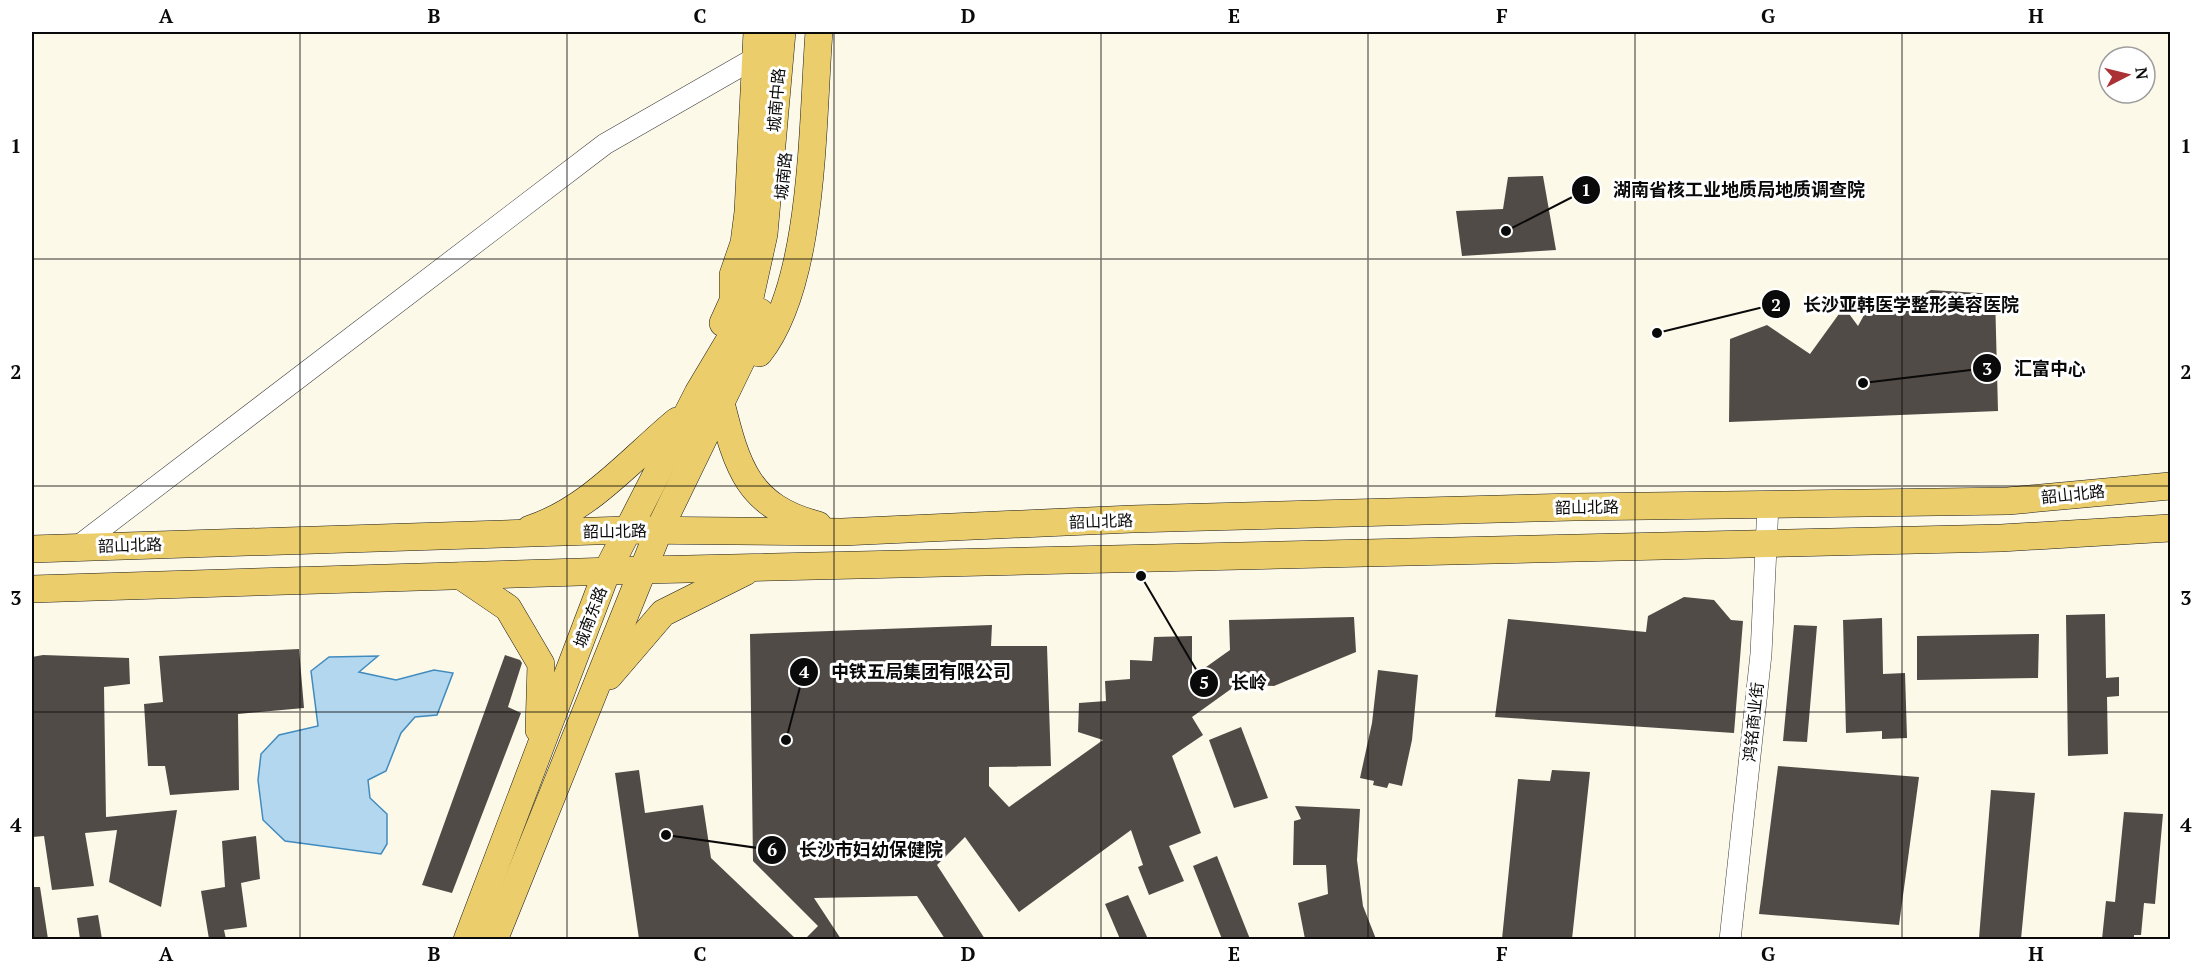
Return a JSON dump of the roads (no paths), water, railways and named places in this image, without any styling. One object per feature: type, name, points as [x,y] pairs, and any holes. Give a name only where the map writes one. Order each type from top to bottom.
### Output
[{"type":"main road","name":"城南中路","points":[[753,314],[764,234],[782,32]]},
{"type":"main road","name":"城南路","points":[[753,314],[769,283],[780,210],[795,32]]},
{"type":"main road","points":[[517,533],[535,528],[566,511],[617,477],[656,439],[708,401],[766,344],[786,304],[798,262],[806,200],[819,32]]},
{"type":"main road","points":[[756,45],[744,243],[733,275],[733,301],[715,338],[708,401],[735,453],[742,473],[752,488],[766,502],[798,520],[842,532]]},
{"type":"main road","name":"城南东路","points":[[467,939],[607,572],[626,530],[708,401],[753,314]]},
{"type":"main road","name":"城南东路","points":[[494,939],[644,570],[708,401]]},
{"type":"main road","name":"韶山北路","points":[[32,549],[626,530],[842,532],[1132,519],[1768,504],[2008,501],[2170,486]]},
{"type":"main road","points":[[32,589],[644,570],[2001,538],[2170,528]]},
{"type":"main road","points":[[593,695],[663,613],[753,568]]},
{"type":"main road","points":[[461,576],[508,608],[541,664],[538,753]]},
{"type":"street","points":[[77,547],[605,144],[756,45]]},
{"type":"street","name":"鸿铭商业街","points":[[1730,939],[1761,654],[1768,543],[1768,504]]},
{"type":"water","points":[[378,656],[359,672],[396,680],[434,670],[453,673],[437,715],[415,717],[401,733],[386,771],[368,780],[370,798],[387,814],[387,844],[381,854],[285,841],[263,820],[258,780],[261,754],[279,735],[318,726],[311,671],[329,657]]},
{"type":"place","name":"湖南省核工业地质局地质调查院","points":[[1506,231]]},
{"type":"place","name":"长沙亚韩医学整形美容医院","points":[[1657,333]]},
{"type":"place","name":"汇富中心","points":[[1863,383]]},
{"type":"place","name":"长岭","points":[[1141,576]]},
{"type":"place","name":"中铁五局集团有限公司","points":[[786,740]]},
{"type":"place","name":"长沙市妇幼保健院","points":[[666,835]]}]
